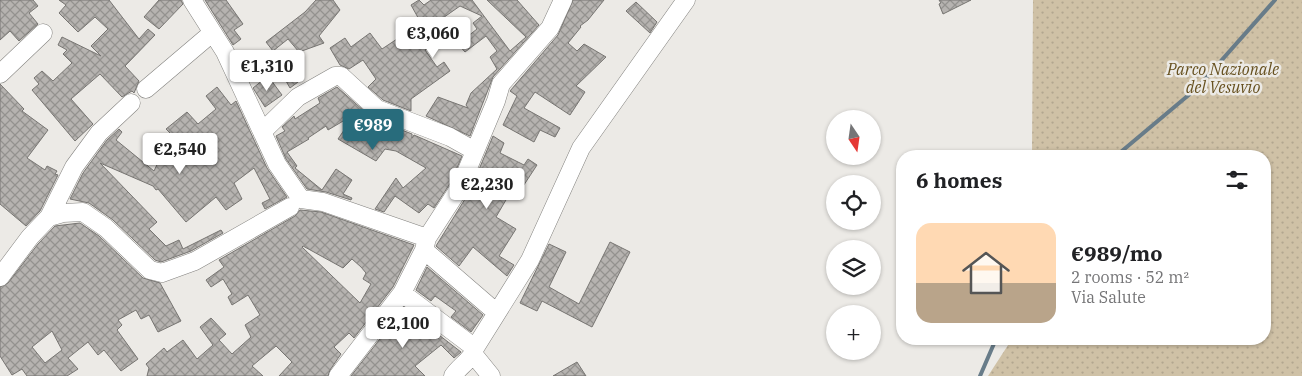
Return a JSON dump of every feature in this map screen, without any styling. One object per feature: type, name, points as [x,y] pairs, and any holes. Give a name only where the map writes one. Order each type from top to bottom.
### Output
[{"type":"street","points":[[192,0],[225,52],[278,164],[301,199],[323,202],[425,244],[497,313]]},
{"type":"street","points":[[338,376],[402,292],[425,244],[460,187],[496,101],[501,84],[550,28],[563,0]]},
{"type":"street","points":[[452,376],[475,351],[530,260],[581,148],[686,0]]},
{"type":"street","points":[[0,74],[43,33]]},
{"type":"street","points":[[146,89],[212,33]]},
{"type":"street","points":[[262,132],[298,97],[335,76],[341,76],[376,109],[450,137],[476,151]]},
{"type":"street","points":[[0,277],[49,217],[74,167],[99,133],[131,103]]},
{"type":"street","points":[[49,217],[63,213],[83,212],[106,228],[150,270],[162,273],[195,261],[290,207]]},
{"type":"street","points":[[402,292],[475,351],[491,376]]},
{"type":"green space","name":"Parco Nazionale del Vesuvio","points":[[1033,0],[1302,0],[1302,376],[988,376],[1008,345],[1271,345],[1271,150],[1032,150]]},
{"type":"building","points":[[0,0],[33,0],[38,6],[29,13],[38,24],[19,41],[10,31],[0,40]]},
{"type":"building","points":[[59,0],[109,0],[139,39],[148,29],[155,35],[125,66],[139,81],[134,93],[132,91],[122,97],[100,74],[71,99],[93,124],[75,141],[32,90],[39,84],[34,78],[42,71],[53,81],[72,63],[63,54],[67,50],[58,45],[62,37],[101,56],[91,46],[108,29],[95,17],[78,32],[59,13],[66,5]]},
{"type":"building","points":[[159,0],[181,0],[183,4],[159,29],[144,17]]},
{"type":"building","points":[[205,0],[226,0],[243,24],[234,30],[241,39],[233,45]]},
{"type":"building","points":[[316,0],[333,0],[340,10],[319,36],[324,43],[299,52],[288,39],[273,51],[266,42],[305,12]]},
{"type":"building","points":[[419,0],[424,5],[431,0],[472,0],[510,51],[526,37],[487,0],[517,0],[539,25],[493,77],[470,136],[426,116],[438,97],[468,108],[466,105],[471,93],[497,69],[490,57],[497,51],[486,36],[465,52],[458,44],[477,29],[473,23],[482,16],[460,6],[430,27],[436,44],[425,50],[437,67],[444,62],[450,71],[411,99],[411,111],[383,100],[368,87],[376,79],[363,60],[349,69],[340,65],[330,48],[345,38],[351,47],[370,33],[382,49],[421,23],[411,5]]},
{"type":"building","points":[[573,0],[604,0],[588,20],[580,26],[568,43],[577,51],[584,44],[606,57],[576,86],[585,92],[570,115],[535,92],[524,108],[560,128],[555,137],[540,130],[534,142],[503,125],[517,96],[510,91],[558,35]]},
{"type":"building","points":[[939,0],[971,0],[943,14]]},
{"type":"building","points":[[636,2],[657,22],[650,33],[626,11]]},
{"type":"building","points":[[280,58],[298,82],[290,88],[275,62]]},
{"type":"building","points":[[268,76],[282,95],[265,107],[253,88]]},
{"type":"building","points":[[0,84],[24,109],[22,111],[48,130],[27,158],[45,170],[47,166],[57,171],[55,174],[58,175],[40,211],[26,226],[0,204]]},
{"type":"building","points":[[217,87],[231,105],[236,101],[267,168],[287,197],[265,209],[262,203],[270,199],[254,168],[234,183],[242,199],[226,210],[216,197],[186,222],[158,189],[156,190],[153,186],[100,163],[157,222],[149,229],[166,246],[179,240],[183,249],[221,230],[223,233],[191,251],[161,262],[155,260],[113,220],[89,203],[70,199],[83,173],[107,140],[119,129],[122,132],[116,140],[154,171],[161,156],[157,147],[166,150],[170,133],[166,129],[187,112],[198,124],[216,109],[206,96]]},
{"type":"building","points":[[337,87],[373,119],[412,134],[412,138],[414,135],[462,156],[451,182],[434,208],[428,204],[419,213],[395,196],[384,212],[375,209],[396,178],[403,188],[426,168],[396,151],[385,149],[376,161],[338,139],[355,114],[328,130],[326,126],[287,152],[297,166],[295,168],[322,190],[336,169],[352,180],[343,194],[352,198],[351,200],[326,192],[307,189],[286,159],[276,136],[285,131],[282,127],[294,116],[295,119],[320,103],[318,98]]},
{"type":"building","points":[[493,136],[504,143],[500,153],[524,165],[528,159],[537,165],[516,197],[510,193],[496,217],[516,229],[499,256],[514,265],[507,276],[473,247],[459,266],[436,246],[470,191]]},
{"type":"building","points":[[300,210],[321,212],[414,245],[393,287],[354,338],[349,333],[334,347],[341,354],[328,376],[279,376],[292,362],[276,346],[252,366],[263,376],[147,376],[149,368],[146,364],[164,348],[167,352],[183,340],[197,359],[213,345],[200,327],[211,318],[226,334],[219,340],[232,354],[251,337],[245,325],[260,315],[248,295],[232,305],[228,297],[232,294],[223,279],[211,287],[206,280],[224,267],[219,260],[295,216]],"holes":[[[302,247],[343,268],[352,259],[366,273],[363,279],[371,284],[360,303]]]},
{"type":"building","points":[[80,223],[99,236],[143,278],[160,283],[181,321],[158,332],[149,315],[141,319],[136,310],[118,320],[122,325],[117,330],[138,359],[121,371],[104,350],[98,355],[88,342],[68,358],[78,369],[67,376],[27,376],[22,369],[12,375],[0,356],[0,287],[8,283],[38,244],[55,226]],"holes":[[[52,331],[62,350],[45,363],[32,347]]]},
{"type":"building","points":[[610,242],[630,252],[592,327],[542,301],[537,311],[520,303],[549,244],[566,252],[549,287],[579,304]]},
{"type":"building","points":[[427,267],[483,315],[471,332],[451,317],[456,311],[435,296],[431,301],[416,290]]},
{"type":"building","points":[[404,308],[461,352],[454,358],[441,345],[415,366],[425,376],[351,376]]},
{"type":"building","points":[[577,362],[586,376],[553,376]]},
{"type":"waterway","points":[[1123,150],[1197,88],[1275,0]]},
{"type":"waterway","points":[[980,376],[993,345]]}]
